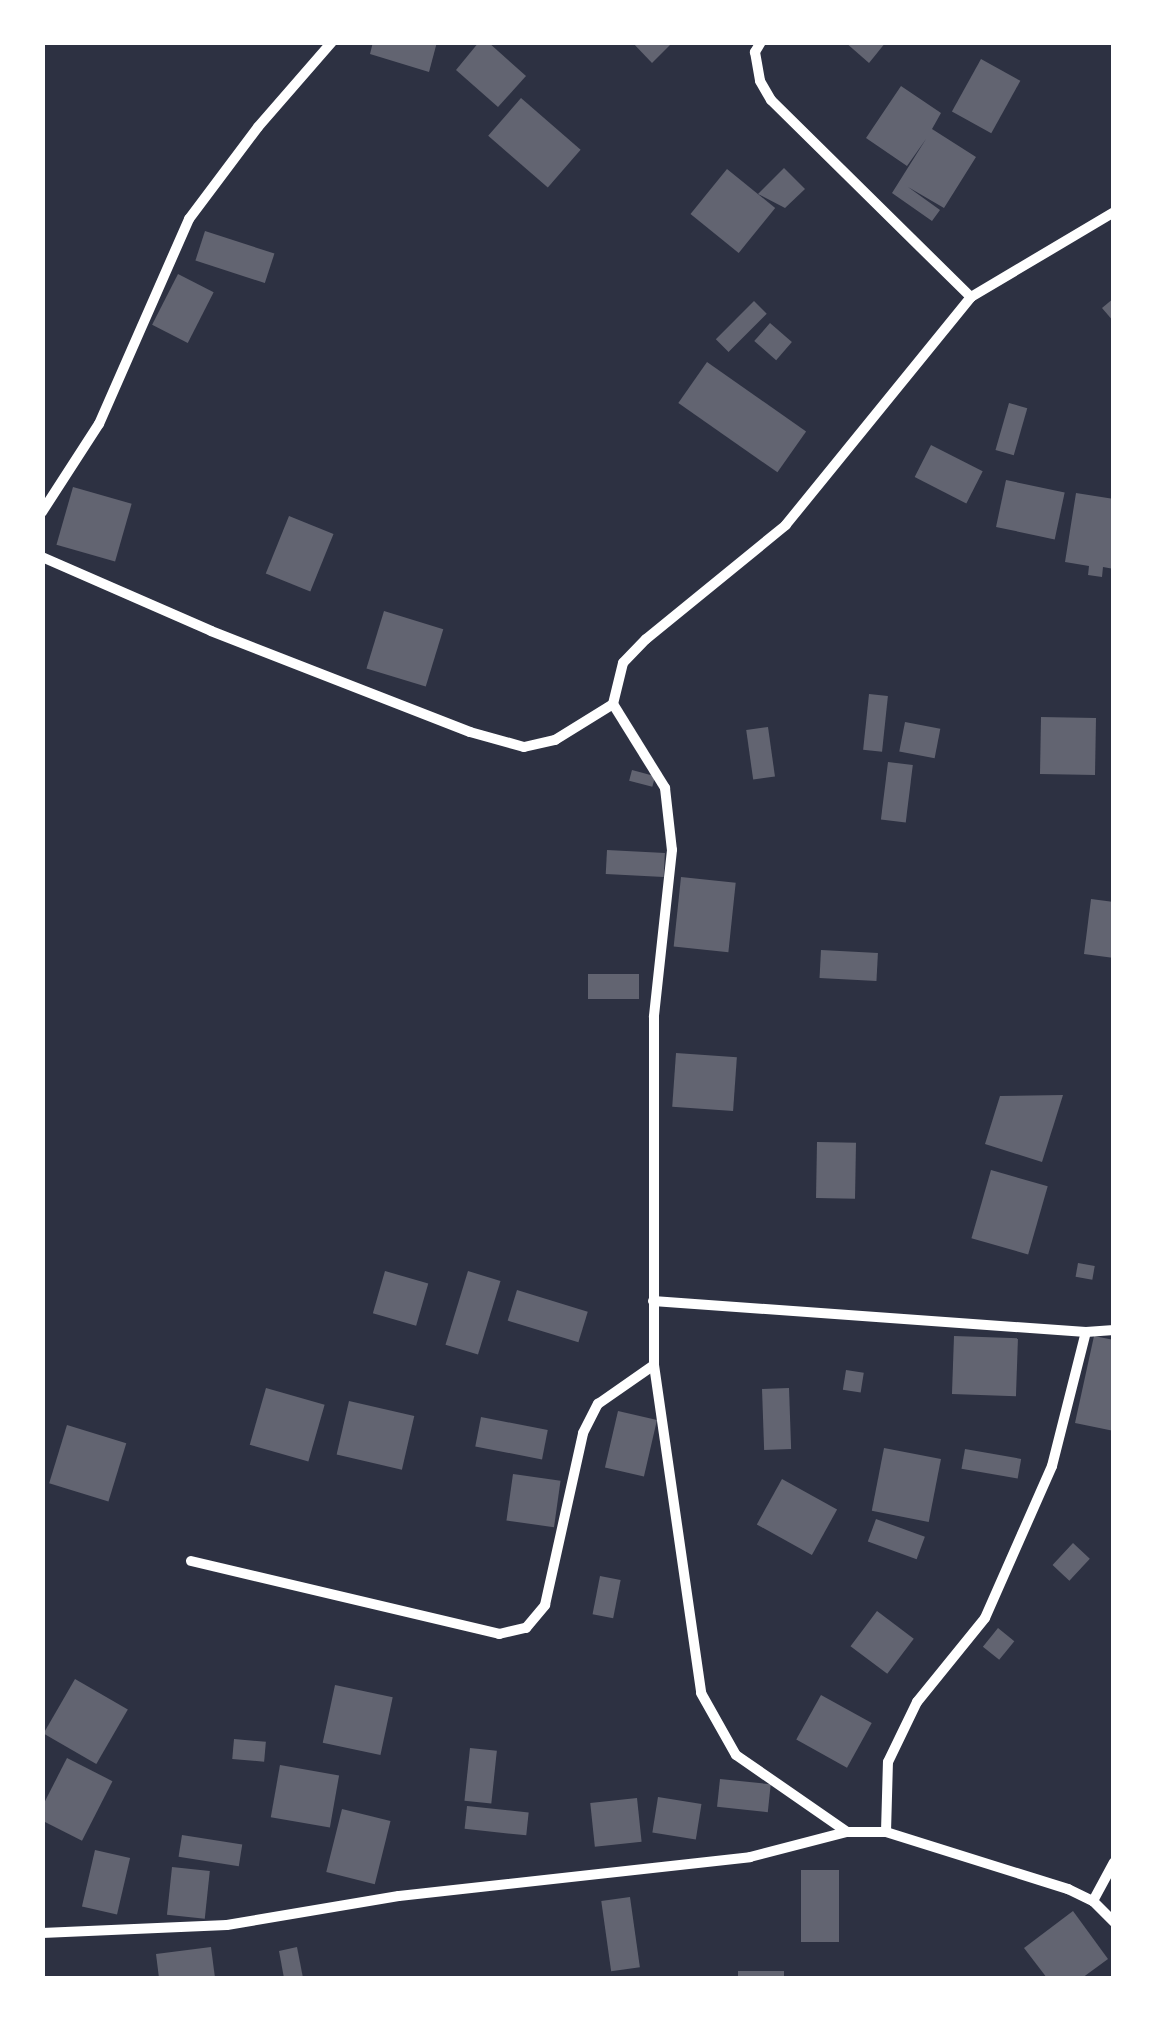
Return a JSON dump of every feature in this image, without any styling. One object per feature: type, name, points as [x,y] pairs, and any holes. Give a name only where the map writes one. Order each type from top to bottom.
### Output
[{"type":"street","points":[[42,512],[99,424],[189,219],[258,127],[332,42]]},
{"type":"street","points":[[761,42],[755,52],[771,100],[971,297]]},
{"type":"street","points":[[42,557],[210,631],[470,732],[524,747],[555,740],[613,704],[624,663],[646,639],[786,525],[971,297],[1114,212]]},
{"type":"street","points":[[613,704],[665,788],[672,850],[654,1017],[654,1365],[701,1693],[736,1754],[847,1832]]},
{"type":"street","points":[[653,1301],[1086,1332],[1114,1330]]},
{"type":"street","points":[[886,1832],[888,1762],[916,1702],[985,1618],[1052,1466],[1086,1332]]},
{"type":"street","points":[[191,1561],[499,1634],[526,1628],[546,1605],[583,1433],[598,1404],[654,1365]]},
{"type":"street","points":[[42,1933],[227,1925],[399,1896],[750,1857],[847,1832],[886,1832],[1068,1888],[1093,1900],[1114,1922]]},
{"type":"street","points":[[1093,1900],[1114,1862]]},
{"type":"building","points":[[373,42],[437,42],[429,72],[370,54]]},
{"type":"building","points":[[479,42],[488,42],[526,76],[498,107],[456,70]]},
{"type":"building","points":[[632,42],[673,42],[652,63]]},
{"type":"building","points":[[845,42],[886,42],[869,63]]},
{"type":"building","points":[[981,59],[1020,81],[991,133],[952,111]]},
{"type":"building","points":[[901,86],[941,113],[932,129],[976,157],[944,208],[908,187],[940,210],[932,221],[892,193],[926,139],[907,166],[866,138]]},
{"type":"building","points":[[521,98],[581,150],[548,188],[488,136]]},
{"type":"building","points":[[784,168],[805,189],[785,208],[758,194]]},
{"type":"building","points":[[727,169],[775,208],[739,253],[690,214]]},
{"type":"building","points":[[205,231],[274,254],[265,283],[195,260]]},
{"type":"building","points":[[178,274],[214,292],[188,343],[152,325]]},
{"type":"building","points":[[1114,298],[1114,322],[1102,308]]},
{"type":"building","points":[[754,301],[767,314],[729,352],[716,339]]},
{"type":"building","points":[[770,323],[792,342],[776,360],[754,341]]},
{"type":"building","points":[[707,362],[806,431],[777,472],[678,403]]},
{"type":"building","points":[[1009,403],[1027,408],[1014,455],[995,450]]},
{"type":"building","points":[[931,445],[983,471],[966,503],[915,477]]},
{"type":"building","points":[[1006,480],[1065,492],[1055,539],[996,527]]},
{"type":"building","points":[[73,487],[132,504],[115,561],[56,545]]},
{"type":"building","points":[[1076,493],[1114,499],[1114,569],[1103,567],[1102,577],[1088,575],[1089,566],[1065,562]]},
{"type":"building","points":[[289,516],[334,534],[310,591],[266,573]]},
{"type":"building","points":[[384,611],[443,629],[426,687],[366,668]]},
{"type":"building","points":[[869,694],[888,696],[882,752],[863,750]]},
{"type":"building","points":[[1041,717],[1096,718],[1095,775],[1040,774]]},
{"type":"building","points":[[905,722],[940,729],[935,758],[899,751]]},
{"type":"building","points":[[768,727],[775,777],[753,780],[746,730]]},
{"type":"building","points":[[888,762],[913,765],[906,823],[881,820]]},
{"type":"building","points":[[632,770],[655,776],[652,787],[629,781]]},
{"type":"building","points":[[607,850],[665,853],[664,877],[606,874]]},
{"type":"building","points":[[681,877],[736,883],[728,952],[674,947]]},
{"type":"building","points":[[1091,899],[1114,902],[1114,958],[1084,954]]},
{"type":"building","points":[[821,950],[878,953],[876,981],[820,978]]},
{"type":"building","points":[[588,974],[639,974],[639,999],[588,999]]},
{"type":"building","points":[[676,1053],[737,1057],[733,1111],[672,1107]]},
{"type":"building","points":[[1063,1095],[1042,1162],[985,1144],[1000,1096]]},
{"type":"building","points":[[817,1142],[856,1143],[855,1199],[816,1198]]},
{"type":"building","points":[[991,1170],[1048,1186],[1028,1255],[971,1238]]},
{"type":"building","points":[[1078,1263],[1095,1266],[1092,1280],[1076,1277]]},
{"type":"building","points":[[385,1271],[428,1283],[416,1326],[373,1313]]},
{"type":"building","points":[[468,1271],[501,1281],[478,1355],[445,1345]]},
{"type":"building","points":[[517,1290],[588,1312],[578,1342],[508,1321]]},
{"type":"building","points":[[954,1336],[1018,1338],[1016,1396],[952,1394]]},
{"type":"building","points":[[1094,1336],[1114,1340],[1114,1431],[1075,1423]]},
{"type":"building","points":[[846,1370],[864,1373],[861,1393],[843,1390]]},
{"type":"building","points":[[266,1388],[325,1405],[308,1462],[250,1445]]},
{"type":"building","points":[[789,1388],[791,1449],[764,1450],[762,1389]]},
{"type":"building","points":[[349,1401],[414,1416],[402,1470],[337,1455]]},
{"type":"building","points":[[618,1411],[657,1420],[644,1477],[605,1468]]},
{"type":"building","points":[[481,1417],[548,1430],[542,1459],[475,1446]]},
{"type":"building","points":[[67,1425],[126,1443],[108,1501],[49,1483]]},
{"type":"building","points":[[884,1448],[941,1459],[929,1522],[872,1511]]},
{"type":"building","points":[[965,1449],[1021,1459],[1018,1479],[962,1469]]},
{"type":"building","points":[[513,1474],[561,1481],[554,1527],[506,1521]]},
{"type":"building","points":[[782,1479],[837,1510],[812,1555],[757,1524]]},
{"type":"building","points":[[876,1519],[925,1537],[917,1559],[868,1542]]},
{"type":"building","points":[[1073,1543],[1090,1559],[1069,1581],[1053,1565]]},
{"type":"building","points":[[600,1576],[621,1580],[613,1618],[593,1614]]},
{"type":"building","points":[[877,1611],[914,1639],[887,1674],[851,1646]]},
{"type":"building","points":[[998,1628],[1014,1641],[999,1660],[983,1647]]},
{"type":"building","points":[[75,1679],[128,1710],[96,1764],[44,1734]]},
{"type":"building","points":[[335,1685],[393,1697],[380,1755],[323,1743]]},
{"type":"building","points":[[821,1695],[872,1723],[847,1768],[796,1740]]},
{"type":"building","points":[[234,1739],[266,1742],[264,1762],[232,1759]]},
{"type":"building","points":[[470,1748],[497,1751],[491,1804],[464,1801]]},
{"type":"building","points":[[67,1758],[112,1781],[82,1841],[42,1820],[42,1807]]},
{"type":"building","points":[[280,1765],[339,1775],[330,1828],[271,1817]]},
{"type":"building","points":[[720,1779],[771,1784],[768,1812],[717,1807]]},
{"type":"building","points":[[658,1797],[701,1804],[696,1839],[652,1833]]},
{"type":"building","points":[[637,1798],[642,1842],[595,1847],[590,1803]]},
{"type":"building","points":[[467,1806],[529,1812],[526,1835],[465,1829]]},
{"type":"building","points":[[342,1809],[391,1821],[375,1884],[326,1872]]},
{"type":"building","points":[[182,1835],[242,1845],[239,1866],[179,1857]]},
{"type":"building","points":[[95,1850],[130,1858],[117,1915],[82,1907]]},
{"type":"building","points":[[172,1867],[210,1871],[205,1919],[167,1915]]},
{"type":"building","points":[[801,1870],[839,1870],[839,1942],[801,1942]]},
{"type":"building","points":[[630,1897],[640,1967],[611,1971],[601,1901]]},
{"type":"building","points":[[1073,1911],[1108,1959],[1082,1978],[1047,1978],[1024,1948]]},
{"type":"building","points":[[211,1947],[215,1978],[159,1978],[156,1954]]},
{"type":"building","points":[[297,1947],[303,1978],[284,1978],[279,1951]]},
{"type":"building","points":[[738,1971],[784,1971],[784,1978],[738,1978]]}]
